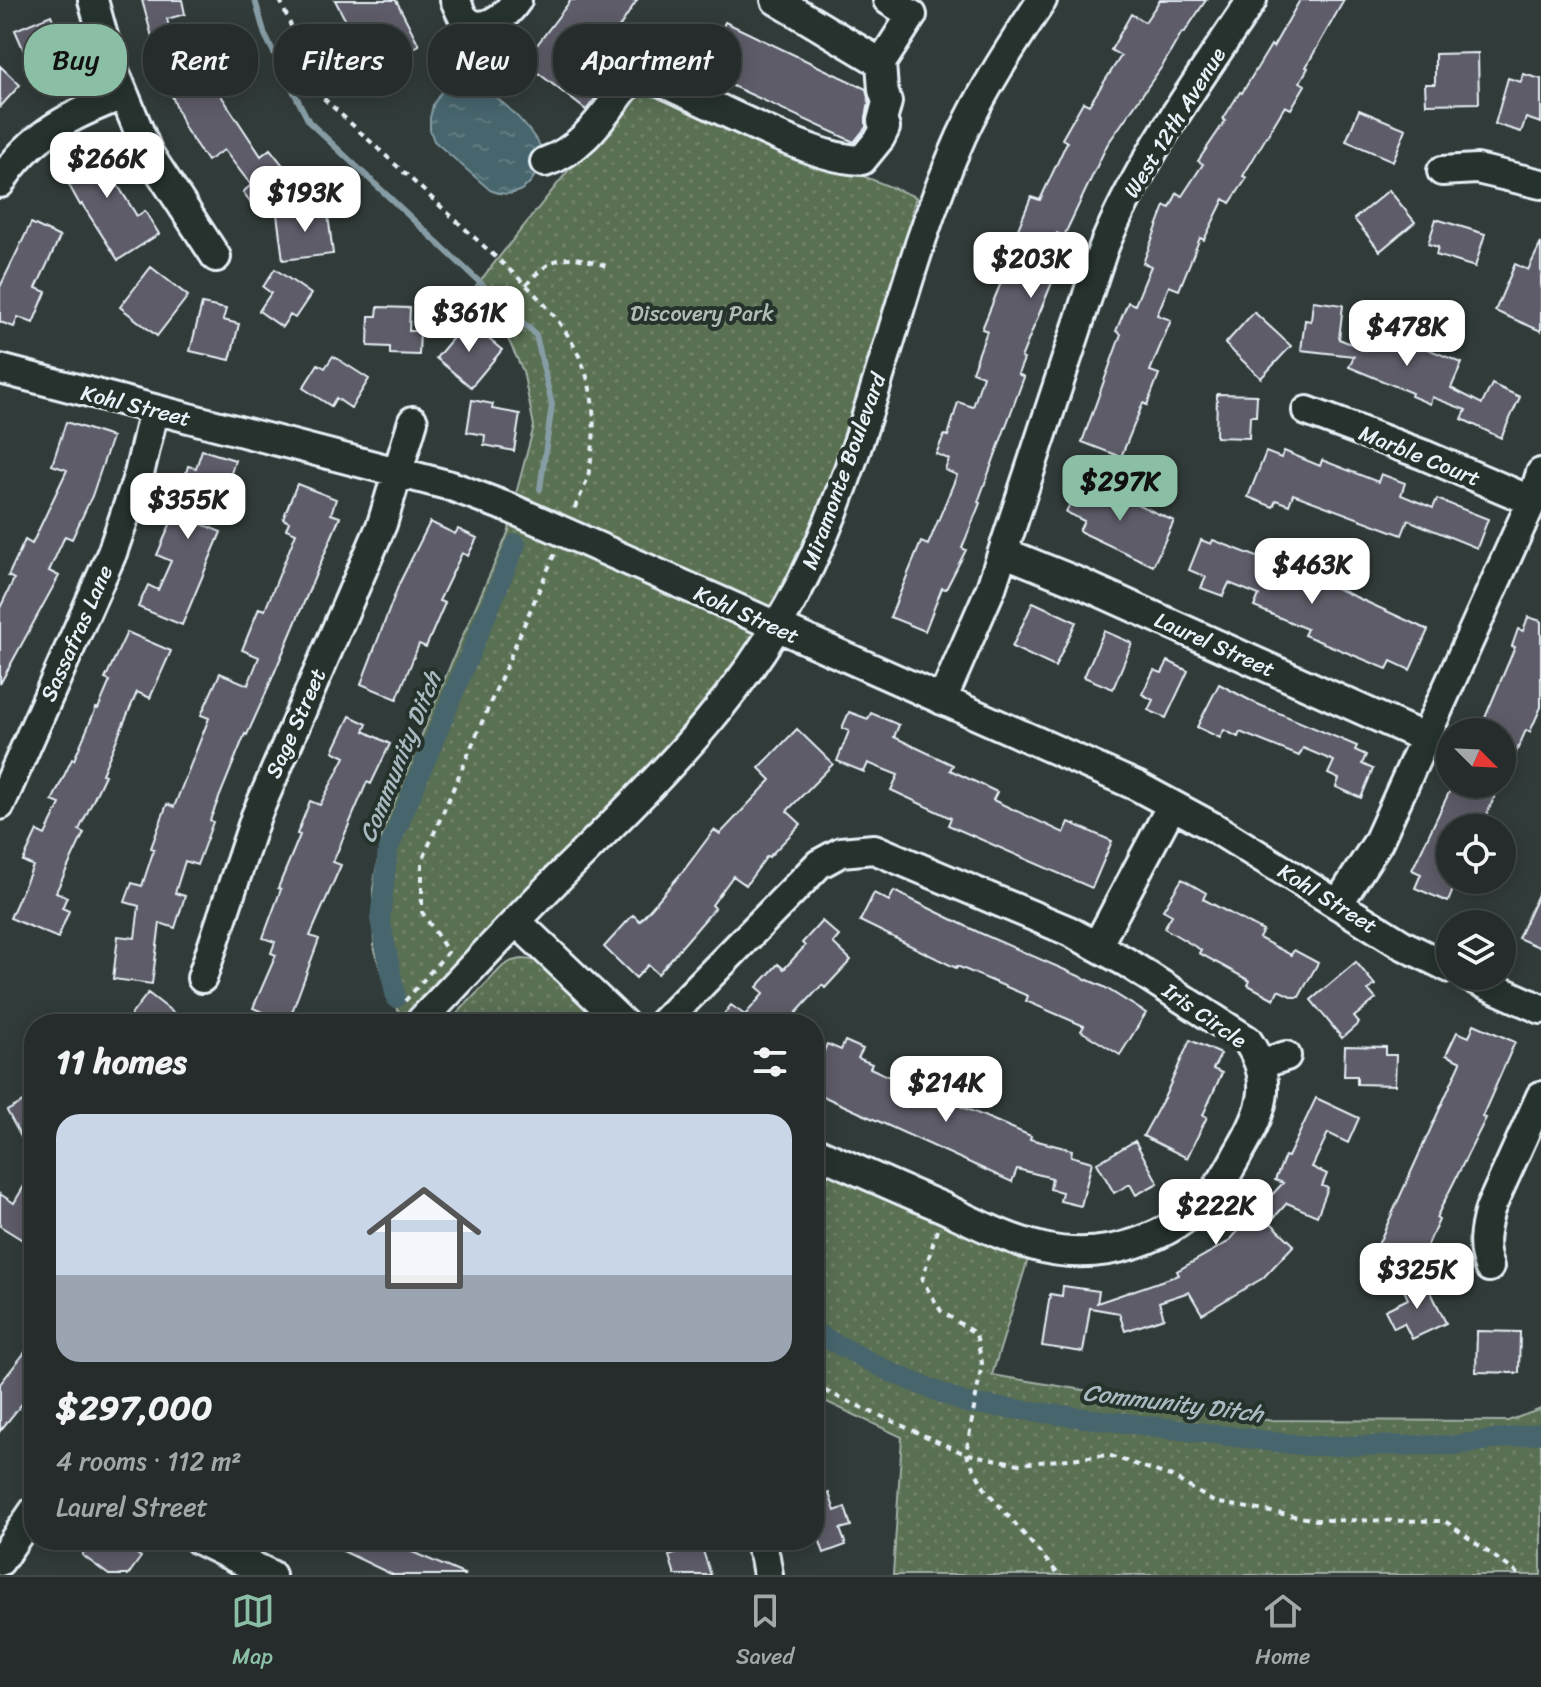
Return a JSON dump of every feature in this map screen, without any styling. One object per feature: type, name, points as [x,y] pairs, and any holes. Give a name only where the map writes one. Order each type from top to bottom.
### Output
[{"type":"street","points":[[93,0],[100,24]]},
{"type":"street","points":[[455,0],[466,20],[479,26],[497,21],[509,13],[517,0]]},
{"type":"street","points":[[776,0],[881,63]]},
{"type":"street","points":[[545,162],[572,148],[635,75],[642,73],[803,146],[829,156],[862,160],[885,128],[882,121],[887,102],[881,63],[912,15],[888,0]]},
{"type":"street","name":"Miramonte Boulevard","points":[[428,1014],[694,740],[745,675],[776,628],[811,563],[843,483],[930,217],[961,136],[996,71],[1042,0]]},
{"type":"street","name":"West 12th Avenue","points":[[942,700],[991,588],[1103,249],[1121,205],[1146,158],[1252,0]]},
{"type":"street","points":[[0,183],[13,163],[45,132],[90,107],[120,96]]},
{"type":"street","points":[[123,96],[148,153],[216,257]]},
{"type":"street","points":[[1442,171],[1477,169],[1541,184]]},
{"type":"street","name":"Kohl Street","points":[[0,369],[451,486],[512,509],[1137,786],[1213,827],[1403,945],[1436,961]]},
{"type":"street","name":"Sassafras Lane","points":[[0,805],[112,553],[139,474],[154,410]]},
{"type":"street","name":"Marble Court","points":[[1307,411],[1424,455],[1532,501]]},
{"type":"street","name":"Sage Street","points":[[202,978],[256,816],[382,524],[413,421]]},
{"type":"street","points":[[1338,904],[1378,842],[1532,501],[1541,473]]},
{"type":"street","name":"Laurel Street","points":[[1003,552],[1425,738]]},
{"type":"street","points":[[1097,946],[1172,805]]},
{"type":"street","name":"Iris Circle","points":[[672,1014],[849,837],[1069,931],[1227,1026],[1274,1060],[1265,1082],[1263,1101],[1244,1144],[1221,1183],[1194,1212],[1170,1228],[1119,1249],[1073,1253],[1042,1248],[1007,1237],[824,1155]]},
{"type":"street","points":[[516,921],[614,1014]]},
{"type":"street","points":[[1498,990],[1541,1009]]},
{"type":"street","points":[[1489,1267],[1483,1251],[1487,1218],[1541,1096]]},
{"type":"street","points":[[0,1561],[24,1526]]},
{"type":"street","points":[[220,1550],[271,1575]]},
{"type":"street","points":[[762,1550],[768,1575]]},
{"type":"path","points":[[526,285],[547,265],[566,256],[610,267]]},
{"type":"path","points":[[943,1208],[922,1280],[941,1311],[976,1334],[982,1363],[966,1454],[985,1489],[1059,1575]]},
{"type":"path","points":[[824,1390],[966,1454],[1019,1464],[1108,1455],[1173,1477],[1214,1502],[1317,1520],[1445,1521],[1520,1575]]},
{"type":"green space","name":"Discovery Park","points":[[628,96],[683,96],[790,147],[916,197],[911,214],[930,217],[862,430],[760,656],[418,1014],[401,1014],[391,1001],[374,947],[373,889],[383,830],[509,531],[534,426],[523,371],[494,319],[468,296]]},
{"type":"green space","points":[[534,960],[593,1014],[457,1014],[503,966],[512,961]]},
{"type":"green space","points":[[824,1170],[1028,1259],[992,1375],[1266,1420],[1508,1421],[1541,1409],[1541,1575],[893,1575],[902,1437],[824,1401]]},
{"type":"water","points":[[439,96],[496,97],[528,129],[544,152],[532,180],[519,191],[511,193],[490,190],[434,141],[430,130],[433,105]]},
{"type":"building","points":[[142,0],[182,0],[185,14],[167,19],[168,24],[149,24]]},
{"type":"building","points":[[335,0],[396,0],[408,24],[347,24]]},
{"type":"building","points":[[571,0],[637,0],[621,24],[553,24],[553,84],[537,72],[537,45]]},
{"type":"building","points":[[1160,0],[1206,0],[1107,145],[1064,236],[1057,233],[1045,263],[1058,268],[1021,358],[1024,359],[1018,374],[1024,377],[962,548],[966,550],[946,589],[942,588],[925,631],[890,617],[921,542],[928,545],[957,475],[945,470],[949,459],[936,454],[944,435],[948,436],[958,402],[973,407],[983,376],[972,372],[987,331],[982,329],[1020,236],[1016,234],[1031,197],[1040,200],[1067,142],[1062,139],[1083,102],[1089,105],[1121,56],[1111,50],[1131,14],[1145,22]]},
{"type":"building","points":[[1300,0],[1344,0],[1306,67],[1300,82],[1305,85],[1291,109],[1285,106],[1243,176],[1247,178],[1230,203],[1224,199],[1204,240],[1200,238],[1179,290],[1169,286],[1157,315],[1171,320],[1150,371],[1159,374],[1147,405],[1143,403],[1121,457],[1082,442],[1121,334],[1116,331],[1128,302],[1135,305],[1151,266],[1143,263],[1165,206],[1170,208],[1177,193],[1182,196],[1203,164],[1198,161]]},
{"type":"building","points":[[51,15],[55,24],[29,24]]},
{"type":"building","points":[[24,26],[24,51],[15,30]]},
{"type":"building","points":[[741,30],[866,89],[869,103],[866,127],[854,142],[741,90]]},
{"type":"building","points":[[412,31],[419,45],[412,49]]},
{"type":"building","points":[[1478,53],[1479,103],[1426,104],[1425,84],[1435,84],[1435,54]]},
{"type":"building","points":[[0,66],[20,85],[0,107]]},
{"type":"building","points":[[1523,74],[1541,79],[1541,123],[1526,118],[1521,132],[1495,124],[1508,78],[1521,82]]},
{"type":"building","points":[[172,96],[221,96],[261,156],[270,149],[293,178],[259,205],[253,205],[243,192],[251,185],[224,150],[207,161],[184,127]]},
{"type":"building","points":[[568,96],[597,96],[586,110]]},
{"type":"building","points":[[1359,110],[1406,129],[1393,161],[1346,141]]},
{"type":"building","points":[[101,141],[123,181],[117,184],[137,216],[145,211],[159,234],[118,260],[80,205],[58,165]]},
{"type":"building","points":[[1389,190],[1415,222],[1380,251],[1354,219]]},
{"type":"building","points":[[327,207],[333,254],[283,260],[277,214]]},
{"type":"building","points":[[1436,219],[1485,234],[1475,267],[1436,255],[1438,247],[1428,244]]},
{"type":"building","points":[[31,223],[60,237],[36,288],[46,292],[33,323],[18,317],[14,327],[0,322],[0,287]]},
{"type":"building","points":[[1541,243],[1541,331],[1495,311],[1515,264],[1528,270]]},
{"type":"building","points":[[151,267],[188,296],[157,336],[120,307]]},
{"type":"building","points":[[275,269],[311,294],[295,318],[290,315],[282,327],[259,311],[271,293],[263,287]]},
{"type":"building","points":[[1313,301],[1343,305],[1339,339],[1366,350],[1375,329],[1386,333],[1389,325],[1416,336],[1413,343],[1462,363],[1451,388],[1482,404],[1492,384],[1520,397],[1501,438],[1462,419],[1466,410],[1432,397],[1430,404],[1411,396],[1412,393],[1349,367],[1354,356],[1301,350],[1305,320],[1311,321]]},
{"type":"building","points":[[202,304],[226,309],[223,320],[239,324],[230,360],[190,351]]},
{"type":"building","points":[[378,307],[410,308],[409,331],[420,331],[419,355],[390,354],[390,347],[368,346],[369,316],[377,316]]},
{"type":"building","points":[[1254,312],[1291,346],[1261,378],[1225,344]]},
{"type":"building","points":[[467,321],[502,350],[471,387],[436,358]]},
{"type":"building","points":[[333,356],[369,379],[351,408],[336,398],[331,406],[303,388],[318,364],[325,368]]},
{"type":"building","points":[[1217,394],[1257,395],[1256,416],[1250,416],[1249,438],[1216,437]]},
{"type":"building","points":[[472,400],[493,404],[492,409],[520,414],[514,451],[484,445],[485,435],[467,432]]},
{"type":"building","points":[[66,422],[112,437],[92,496],[72,539],[65,536],[49,571],[59,576],[0,684],[0,608],[14,579],[8,576],[25,540],[32,544],[67,470],[52,465]]},
{"type":"building","points":[[202,450],[235,460],[224,497],[203,491],[194,521],[221,532],[182,625],[138,607],[148,585],[158,590],[171,561],[157,555],[181,499],[188,466],[196,468]]},
{"type":"building","points":[[1284,451],[1320,466],[1322,460],[1378,482],[1381,474],[1405,483],[1401,495],[1433,508],[1437,499],[1488,519],[1477,548],[1408,520],[1402,535],[1293,494],[1289,505],[1276,500],[1273,507],[1248,497],[1266,452],[1281,458]]},
{"type":"building","points":[[1091,483],[1174,521],[1153,566],[1079,531],[1084,521],[1066,512],[1078,486],[1087,490]]},
{"type":"building","points":[[297,484],[336,499],[331,514],[340,517],[265,695],[245,734],[210,820],[213,822],[197,865],[185,861],[175,893],[185,896],[175,928],[160,923],[152,984],[113,979],[118,936],[135,938],[139,906],[125,902],[132,883],[142,886],[154,849],[151,848],[167,804],[174,807],[209,718],[201,715],[220,673],[248,685],[259,657],[242,650],[259,608],[265,610],[296,533],[286,529],[289,522],[283,519]]},
{"type":"building","points":[[430,522],[455,534],[458,529],[477,538],[468,556],[462,553],[439,601],[445,603],[426,647],[419,644],[397,699],[361,684],[399,584]]},
{"type":"building","points":[[1201,540],[1211,544],[1213,540],[1265,560],[1266,556],[1428,630],[1410,670],[1391,661],[1387,669],[1304,635],[1307,629],[1254,607],[1259,595],[1229,583],[1223,596],[1201,588],[1206,577],[1189,570]]},
{"type":"building","points":[[1033,602],[1076,622],[1055,667],[1012,647]]},
{"type":"building","points":[[1528,617],[1541,621],[1541,707],[1516,752],[1516,718],[1485,718],[1515,647],[1512,646],[1518,629],[1523,631]]},
{"type":"building","points":[[1104,631],[1132,643],[1113,689],[1084,677]]},
{"type":"building","points":[[127,632],[171,651],[150,698],[137,692],[102,774],[105,775],[79,830],[84,833],[56,892],[67,897],[62,908],[69,911],[58,938],[10,918],[33,866],[23,861],[37,831],[45,835],[60,804],[52,801],[98,709],[110,681],[105,679]]},
{"type":"building","points":[[1168,661],[1188,671],[1166,718],[1148,710],[1153,700],[1142,694],[1154,670],[1162,673]]},
{"type":"building","points":[[1219,684],[1255,703],[1357,746],[1355,750],[1366,755],[1362,764],[1373,769],[1361,798],[1336,787],[1339,779],[1328,774],[1334,761],[1303,748],[1299,756],[1240,732],[1238,737],[1224,730],[1220,738],[1197,727]]},
{"type":"building","points":[[849,712],[868,719],[871,713],[899,725],[894,737],[953,765],[950,770],[997,792],[993,800],[1064,833],[1069,822],[1112,841],[1092,888],[948,825],[951,818],[891,790],[898,775],[868,763],[864,772],[837,761],[849,731],[842,728]]},
{"type":"building","points":[[350,716],[367,724],[364,731],[390,744],[371,784],[367,782],[333,862],[341,865],[310,936],[319,939],[291,1014],[267,1014],[253,1008],[276,955],[271,953],[275,942],[263,938],[310,801],[320,805],[345,757],[333,751]]},
{"type":"building","points":[[797,729],[833,764],[787,811],[801,824],[767,856],[746,885],[733,876],[712,905],[715,908],[658,974],[648,965],[636,978],[604,947],[633,915],[640,921],[714,830],[720,834],[771,780],[759,768]]},
{"type":"building","points":[[1446,798],[1494,798],[1487,814],[1439,814]]},
{"type":"building","points":[[1436,820],[1436,894],[1451,894],[1448,902],[1415,888],[1421,874],[1412,870]]},
{"type":"building","points":[[1182,879],[1206,893],[1203,899],[1263,931],[1259,938],[1291,955],[1294,950],[1318,963],[1299,997],[1278,990],[1274,999],[1164,928],[1172,915],[1163,910]]},
{"type":"building","points":[[1541,888],[1541,948],[1518,938]]},
{"type":"building","points":[[894,891],[980,933],[1104,987],[1146,1013],[1120,1055],[1081,1031],[1084,1026],[1026,1001],[1028,996],[956,968],[860,921],[874,893],[889,901]]},
{"type":"building","points":[[822,921],[839,936],[833,943],[851,960],[795,1014],[746,1014],[764,993],[757,987],[778,964],[784,969],[805,946],[802,943]]},
{"type":"building","points":[[1356,962],[1375,985],[1368,990],[1376,999],[1354,1017],[1359,1023],[1342,1038],[1311,1000]]},
{"type":"building","points":[[148,993],[175,1014],[132,1014]]},
{"type":"building","points":[[731,1005],[744,1014],[724,1014]]},
{"type":"building","points":[[1474,1024],[1515,1042],[1482,1117],[1486,1118],[1436,1218],[1439,1220],[1418,1266],[1377,1247],[1461,1062],[1446,1055],[1457,1032],[1469,1037]]},
{"type":"building","points":[[1190,1040],[1221,1054],[1213,1069],[1222,1073],[1203,1115],[1207,1117],[1187,1158],[1143,1136]]},
{"type":"building","points":[[845,1041],[863,1049],[858,1058],[872,1064],[870,1068],[934,1097],[937,1090],[962,1102],[960,1106],[1031,1136],[1030,1139],[1072,1150],[1071,1156],[1092,1162],[1081,1206],[1060,1201],[1062,1192],[1050,1189],[1052,1178],[1017,1169],[1012,1182],[824,1097],[824,1051],[827,1044],[841,1050]]},
{"type":"building","points":[[1345,1046],[1386,1047],[1386,1055],[1396,1055],[1395,1085],[1357,1084],[1357,1076],[1344,1076]]},
{"type":"building","points":[[1316,1098],[1359,1118],[1348,1143],[1328,1133],[1312,1167],[1327,1174],[1322,1186],[1328,1188],[1317,1216],[1287,1203],[1270,1222],[1294,1245],[1263,1278],[1202,1314],[1189,1292],[1159,1302],[1164,1318],[1125,1331],[1119,1313],[1090,1308],[1083,1352],[1042,1346],[1050,1294],[1062,1296],[1063,1286],[1099,1291],[1097,1303],[1179,1275],[1177,1271],[1228,1242],[1283,1183],[1275,1180]]},
{"type":"building","points":[[24,1102],[24,1142],[7,1111]]},
{"type":"building","points":[[1135,1141],[1158,1183],[1136,1195],[1130,1184],[1114,1193],[1097,1163]]},
{"type":"building","points":[[24,1186],[24,1241],[0,1226],[0,1194],[14,1203]]},
{"type":"building","points":[[1425,1280],[1446,1323],[1412,1339],[1404,1323],[1394,1328],[1385,1310],[1408,1299],[1404,1290]]},
{"type":"building","points":[[1477,1331],[1520,1332],[1519,1373],[1476,1372]]},
{"type":"building","points":[[24,1354],[24,1401],[0,1431],[0,1384]]},
{"type":"building","points":[[829,1493],[835,1511],[845,1507],[851,1526],[840,1529],[846,1545],[824,1553],[823,1550],[824,1495]]},
{"type":"building","points":[[86,1550],[132,1550],[141,1557],[128,1575],[109,1575],[82,1555]]},
{"type":"building","points":[[341,1550],[407,1550],[466,1575],[393,1575]]},
{"type":"building","points":[[686,1550],[703,1550],[711,1575],[675,1575],[669,1556]]},
{"type":"waterway","name":"Community Ditch","points":[[255,0],[265,35],[309,122],[536,335],[552,405],[540,489]]},
{"type":"waterway","name":"Community Ditch","points":[[396,998],[380,919],[388,850],[516,544]]},
{"type":"waterway","name":"Community Ditch","points":[[824,1337],[890,1372],[966,1403],[1308,1446],[1456,1445],[1541,1433]]}]
